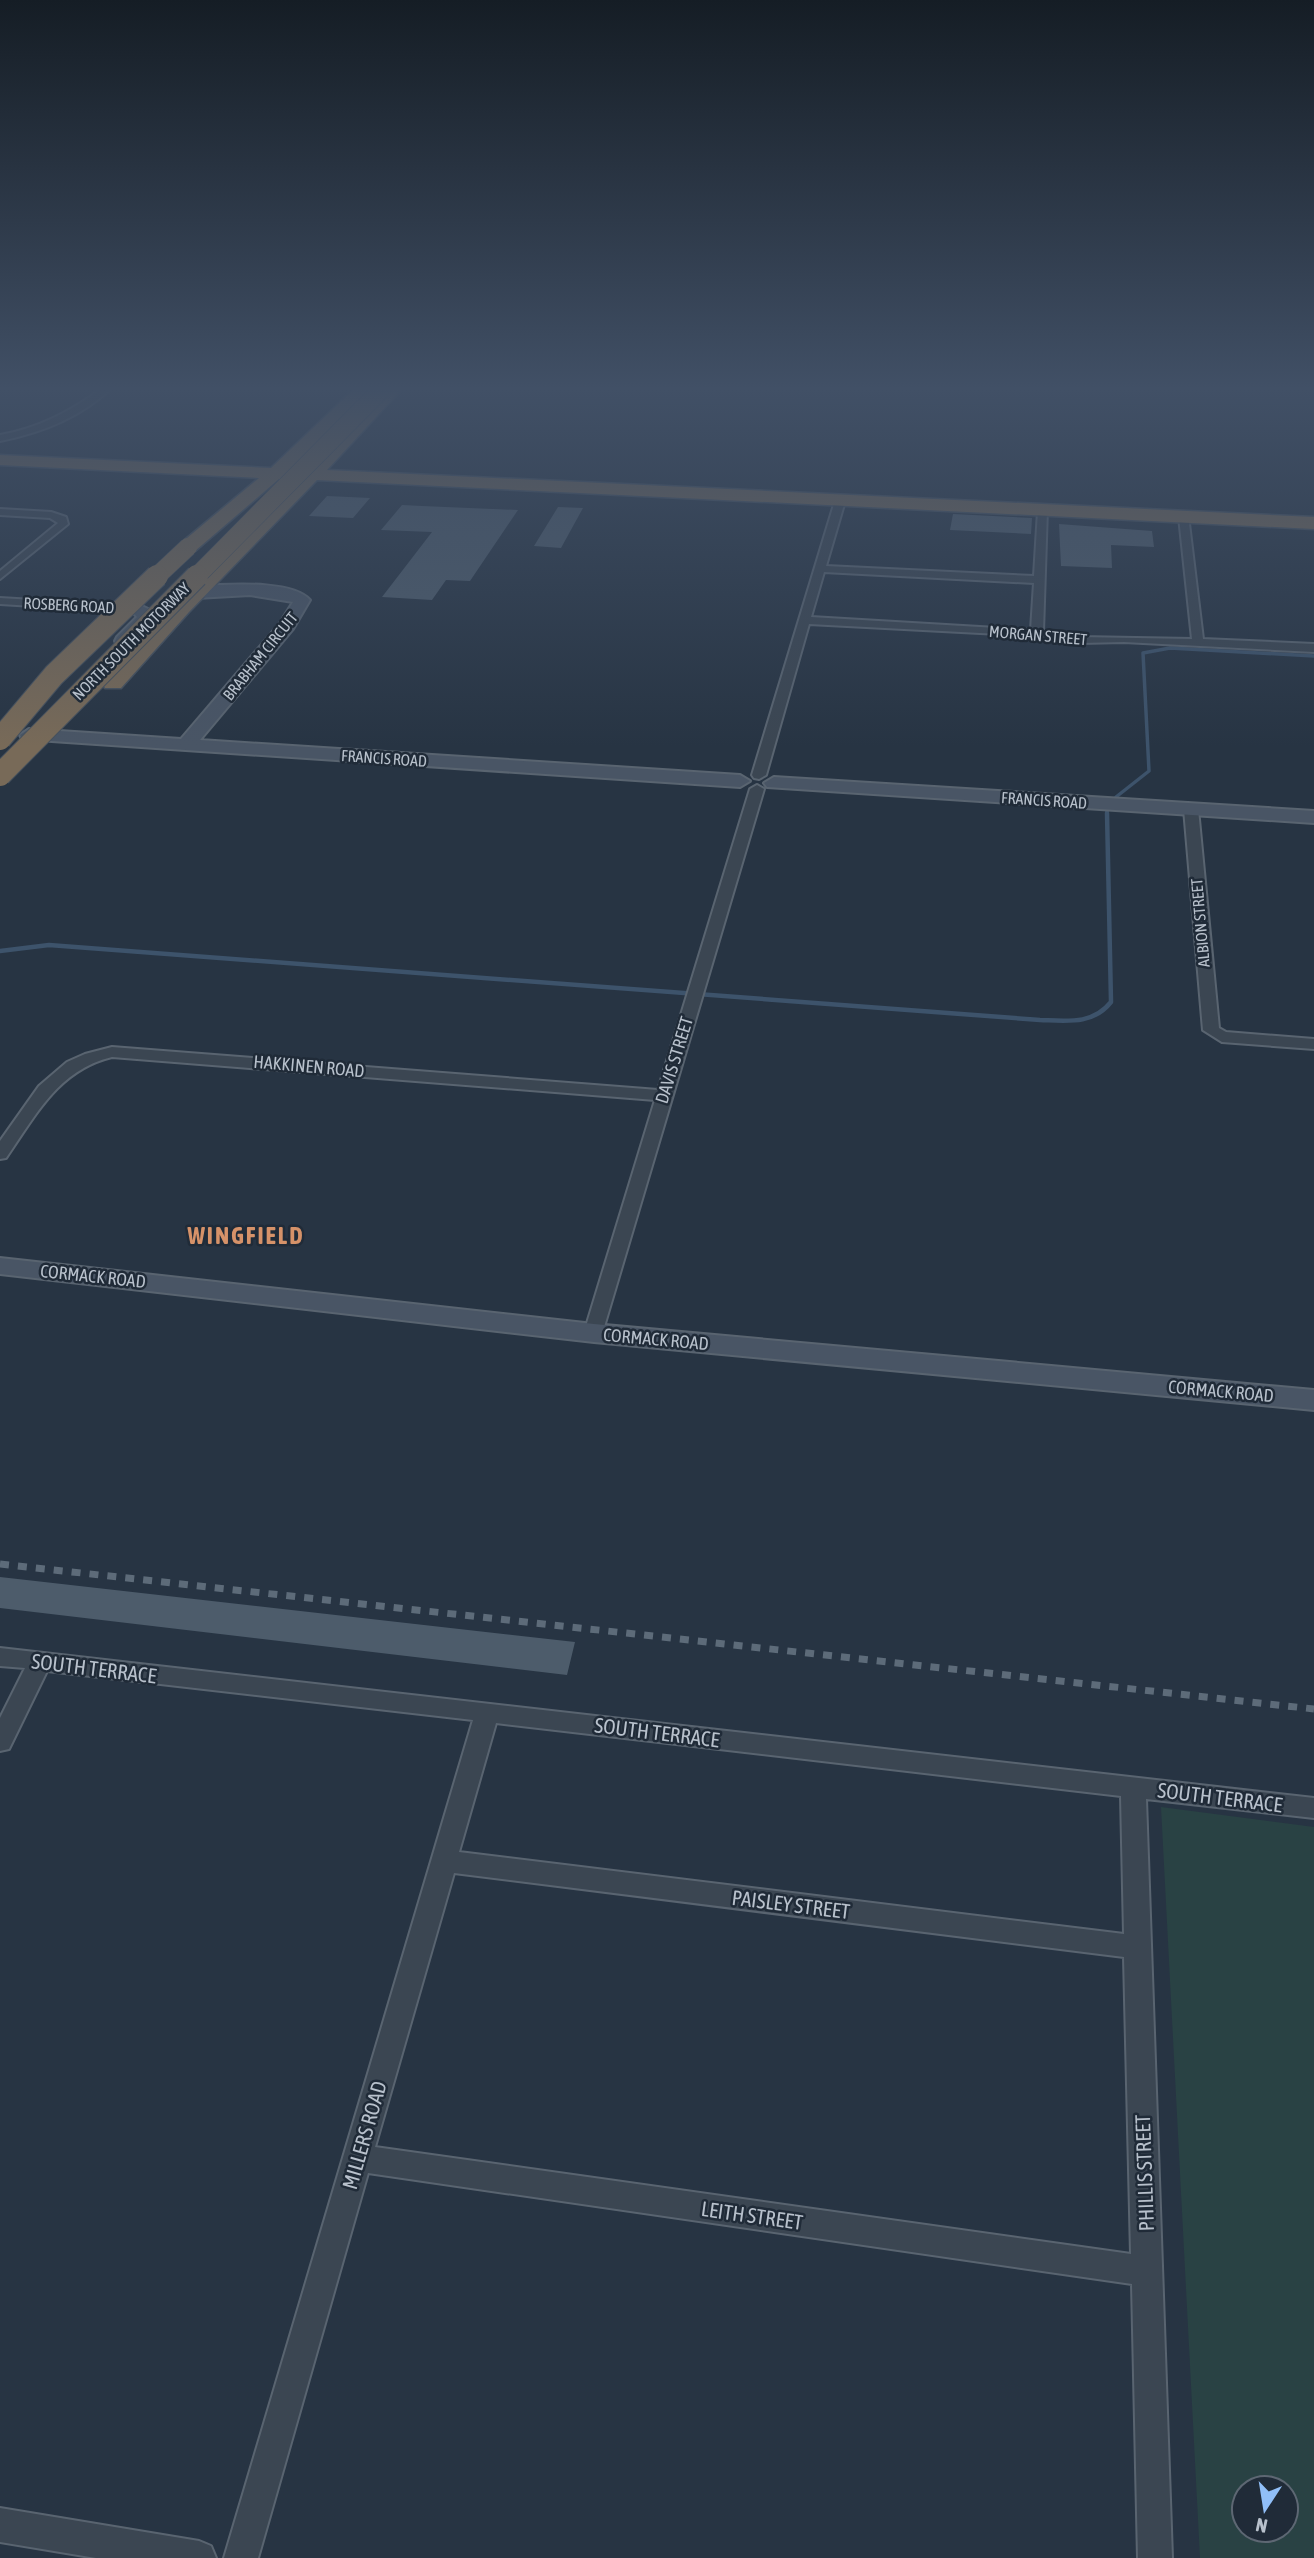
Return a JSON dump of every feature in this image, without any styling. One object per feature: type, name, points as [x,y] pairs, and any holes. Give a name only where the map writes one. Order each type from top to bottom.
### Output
[{"type":"highway","points":[[0,739],[54,675],[90,638],[233,508]]},
{"type":"highway","name":"NORTH SOUTH MOTORWAY","points":[[0,748],[248,508]]},
{"type":"highway","name":"NORTH SOUTH MOTORWAY","points":[[0,775],[264,508]]},
{"type":"highway","points":[[0,799],[113,683],[168,620],[206,589],[290,508]]},
{"type":"highway","points":[[938,508],[1314,526]]},
{"type":"street","name":"DAVIS STREET","points":[[594,1333],[838,508]]},
{"type":"street","points":[[0,512],[51,514],[62,519],[63,523],[0,576]]},
{"type":"street","points":[[1037,634],[1043,513]]},
{"type":"street","points":[[1184,520],[1198,643]]},
{"type":"street","points":[[820,569],[1041,580]]},
{"type":"street","name":"BRABHAM CIRCUIT","points":[[186,746],[286,625],[302,600],[286,593],[206,589]]},
{"type":"street","name":"ROSBERG ROAD","points":[[0,601],[138,609]]},
{"type":"street","points":[[0,764],[145,618],[146,614],[138,609]]},
{"type":"street","name":"MORGAN STREET","points":[[805,620],[1037,634],[1080,640],[1125,639],[1314,648]]},
{"type":"street","name":"FRANCIS ROAD","points":[[29,735],[1314,817]]},
{"type":"street","name":"ALBION STREET","points":[[1191,809],[1209,1026],[1215,1034],[1314,1044]]},
{"type":"street","name":"HAKKINEN ROAD","points":[[0,1154],[47,1087],[65,1068],[78,1060],[112,1052],[663,1095]]},
{"type":"street","name":"CORMACK ROAD","points":[[0,1266],[594,1333],[1314,1400]]},
{"type":"street","name":"SOUTH TERRACE","points":[[0,1657],[1314,1808]]},
{"type":"street","points":[[0,1742],[40,1662]]},
{"type":"street","name":"MILLERS ROAD","points":[[241,2558],[487,1713]]},
{"type":"street","name":"PHILLIS STREET","points":[[1133,1787],[1155,2558]]},
{"type":"street","name":"PAISLEY STREET","points":[[444,1860],[1138,1947]]},
{"type":"street","name":"LEITH STREET","points":[[357,2158],[1147,2271]]},
{"type":"street","points":[[0,2525],[200,2558]]},
{"type":"green space","points":[[1161,1807],[1314,1827],[1314,2558],[1200,2558]]},
{"type":"building","points":[[316,508],[361,508],[353,518],[309,516]]},
{"type":"building","points":[[399,508],[518,510],[470,581],[446,580],[432,600],[382,597],[432,532],[381,530]]},
{"type":"building","points":[[557,508],[583,508],[561,548],[534,546]]},
{"type":"building","points":[[953,514],[1032,518],[1031,534],[950,530]]},
{"type":"building","points":[[1059,524],[1152,531],[1154,547],[1111,545],[1112,568],[1061,566]]},
{"type":"building","points":[[0,1577],[575,1642],[567,1675],[0,1608]]},
{"type":"waterway","points":[[1116,797],[1149,771],[1143,653],[1170,648],[1314,656]]},
{"type":"waterway","points":[[0,951],[49,945],[1040,1020],[1079,1020],[1096,1015],[1111,1002],[1107,813]]},
{"type":"railway","points":[[0,1564],[1314,1709]]},
{"type":"district","name":"WINGFIELD","points":[[246,1235]]}]
